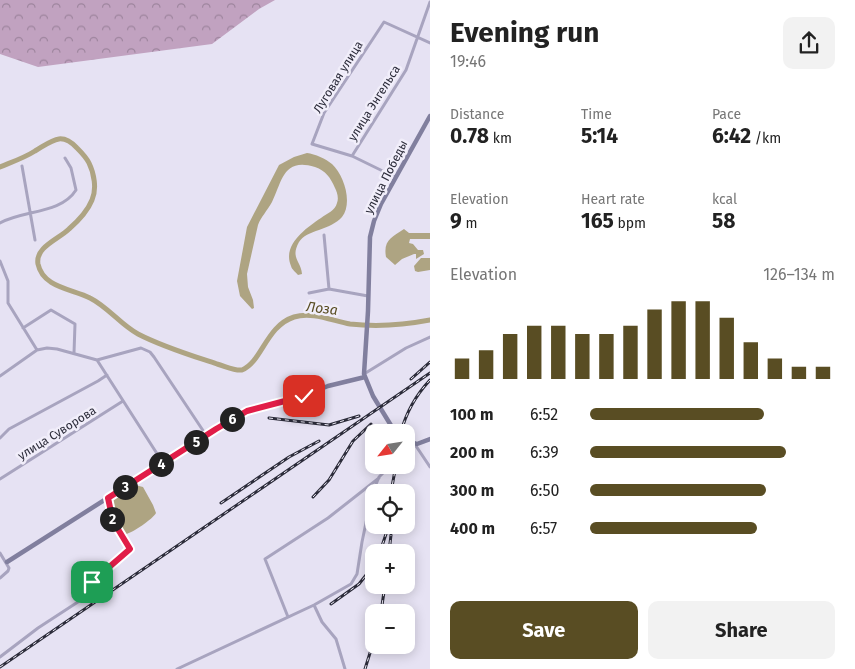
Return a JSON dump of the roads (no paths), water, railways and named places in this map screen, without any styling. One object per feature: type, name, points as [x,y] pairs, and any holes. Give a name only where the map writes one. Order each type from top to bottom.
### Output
[{"type":"street","name":"улица Энгельса","points":[[352,156],[406,70],[430,2]]},
{"type":"street","name":"Луговая улица","points":[[312,144],[324,113],[384,22],[417,38]]},
{"type":"street","points":[[417,38],[430,43]]},
{"type":"street","name":"улица Победы","points":[[364,376],[367,338],[369,249],[372,226],[380,204],[430,116]]},
{"type":"street","name":"улица Энгельса","points":[[312,144],[352,156],[395,177]]},
{"type":"street","points":[[0,223],[8,218],[31,213],[70,199],[76,190],[71,168],[65,158]]},
{"type":"street","points":[[22,166],[35,240]]},
{"type":"street","points":[[324,235],[329,289]]},
{"type":"street","points":[[0,261],[8,281],[8,303],[37,350]]},
{"type":"street","points":[[309,293],[329,289],[368,296]]},
{"type":"street","points":[[23,328],[51,310],[75,324],[74,354]]},
{"type":"street","points":[[7,562],[206,435],[252,409],[298,398],[328,386],[364,376],[406,348],[430,337]]},
{"type":"street","points":[[0,376],[37,350],[47,348],[97,360],[141,348],[150,352],[154,357],[206,435]]},
{"type":"street","points":[[97,360],[162,463]]},
{"type":"street","points":[[0,438],[9,429],[107,375]]},
{"type":"street","points":[[364,376],[389,424]]},
{"type":"street","name":"улица Суворова","points":[[0,479],[123,401]]},
{"type":"street","points":[[415,443],[430,439]]},
{"type":"street","points":[[415,444],[430,466]]},
{"type":"street","points":[[288,617],[265,559],[328,518],[382,474]]},
{"type":"street","points":[[178,669],[314,605],[348,586],[356,577],[370,501],[379,477]]},
{"type":"street","points":[[0,657],[38,628],[84,598],[92,582],[130,549],[113,521],[108,498]]},
{"type":"street","points":[[0,553],[9,568],[0,578]]},
{"type":"street","points":[[314,605],[322,622],[334,636],[344,669]]},
{"type":"waterway","name":"Лоза","points":[[0,167],[27,156],[56,139],[66,140],[81,152],[88,161],[92,171],[95,186],[94,196],[88,208],[79,219],[40,253],[38,264],[41,272],[59,287],[97,302],[126,326],[157,343],[229,368],[242,370],[255,360],[277,328],[294,317],[301,315],[315,316],[350,324],[370,325],[430,320]]},
{"type":"railway","points":[[411,379],[430,362]]},
{"type":"railway","points":[[0,667],[430,373]]},
{"type":"railway","points":[[404,424],[412,404],[430,380]]},
{"type":"railway","points":[[269,418],[329,425],[359,416]]},
{"type":"railway","points":[[313,497],[329,480],[353,441],[365,430]]},
{"type":"railway","points":[[221,503],[289,457],[319,441]]},
{"type":"railway","points":[[392,484],[394,474]]},
{"type":"railway","points":[[383,544],[386,534]]},
{"type":"railway","points":[[390,544],[391,535]]},
{"type":"railway","points":[[331,604],[359,584],[365,576]]},
{"type":"railway","points":[[382,604],[384,594]]},
{"type":"railway","points":[[365,669],[370,654]]}]
